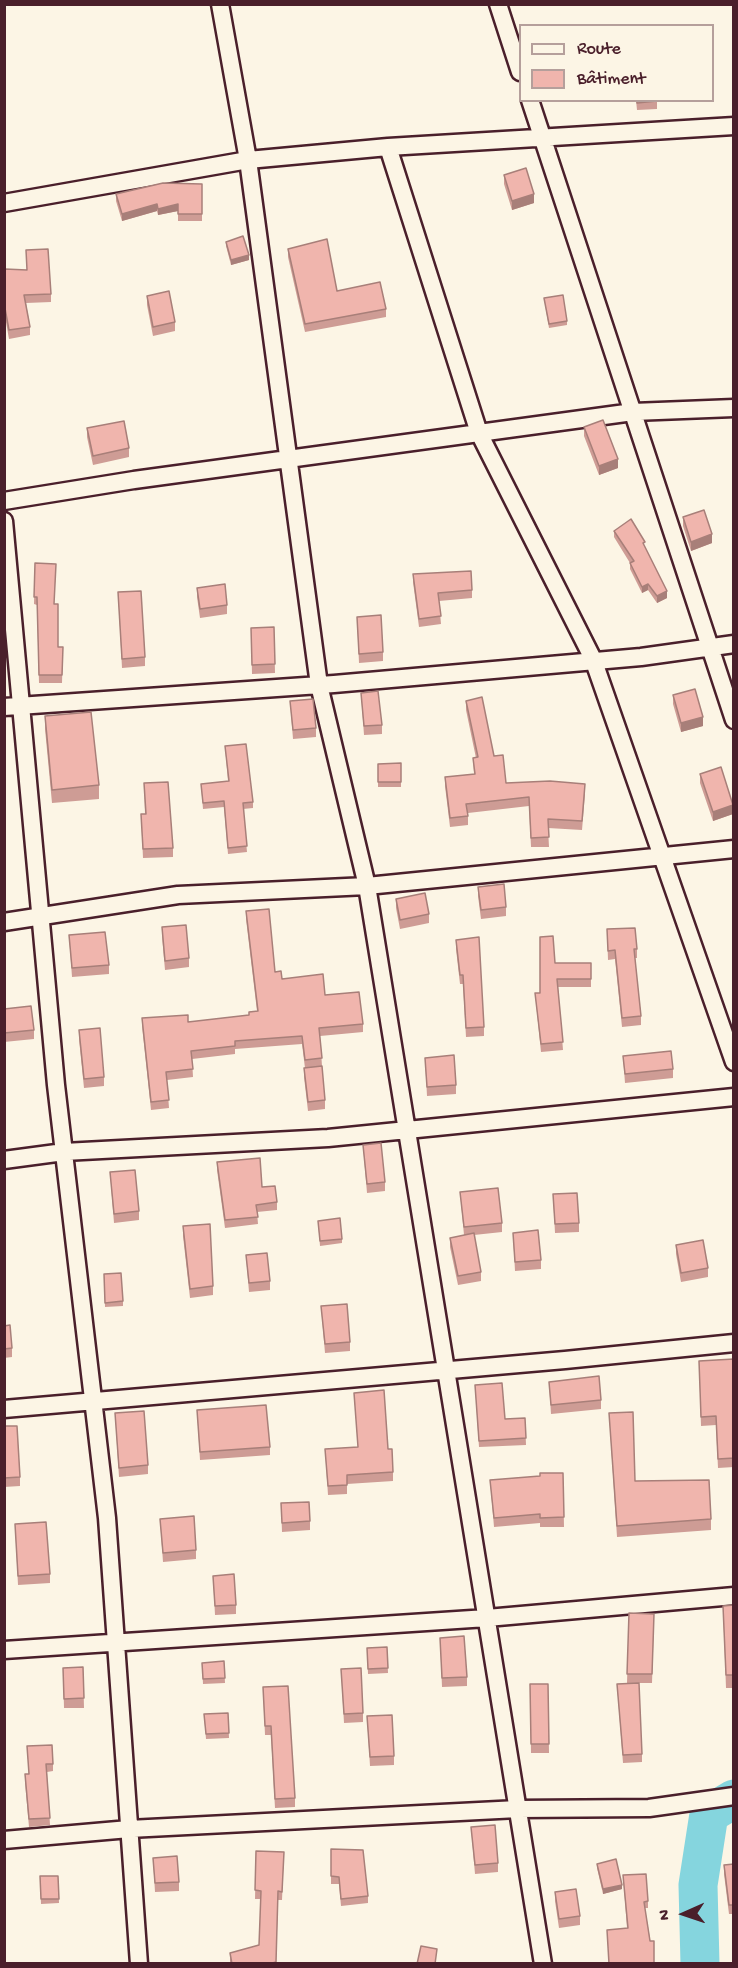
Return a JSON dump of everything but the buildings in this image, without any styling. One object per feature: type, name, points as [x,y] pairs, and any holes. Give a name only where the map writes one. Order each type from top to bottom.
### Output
[{"type":"street","points":[[220,4],[248,160],[319,685],[367,886],[543,1964]]},
{"type":"street","points":[[498,4],[519,69]]},
{"type":"street","points":[[531,102],[734,720]]},
{"type":"street","points":[[4,203],[248,160],[388,147],[734,126]]},
{"type":"street","points":[[388,147],[480,433],[593,659],[734,1062]]},
{"type":"street","points":[[4,501],[134,480],[288,461],[633,412],[734,408]]},
{"type":"street","points":[[4,521],[13,705],[40,917],[64,1152],[107,1518],[139,1964]]},
{"type":"street","points":[[13,705],[319,685],[593,659],[641,657],[734,644]]},
{"type":"street","points":[[4,922],[178,894],[367,886],[663,854],[734,849]]},
{"type":"street","points":[[4,1160],[64,1152],[328,1138],[734,1096]]},
{"type":"street","points":[[4,1409],[446,1368],[565,1360],[734,1342]]},
{"type":"street","points":[[4,1650],[487,1618],[734,1596]]},
{"type":"street","points":[[4,1840],[129,1829],[518,1809],[649,1808],[734,1796]]},
{"type":"waterway","points":[[700,1964],[698,1885],[709,1814],[734,1799]]}]
